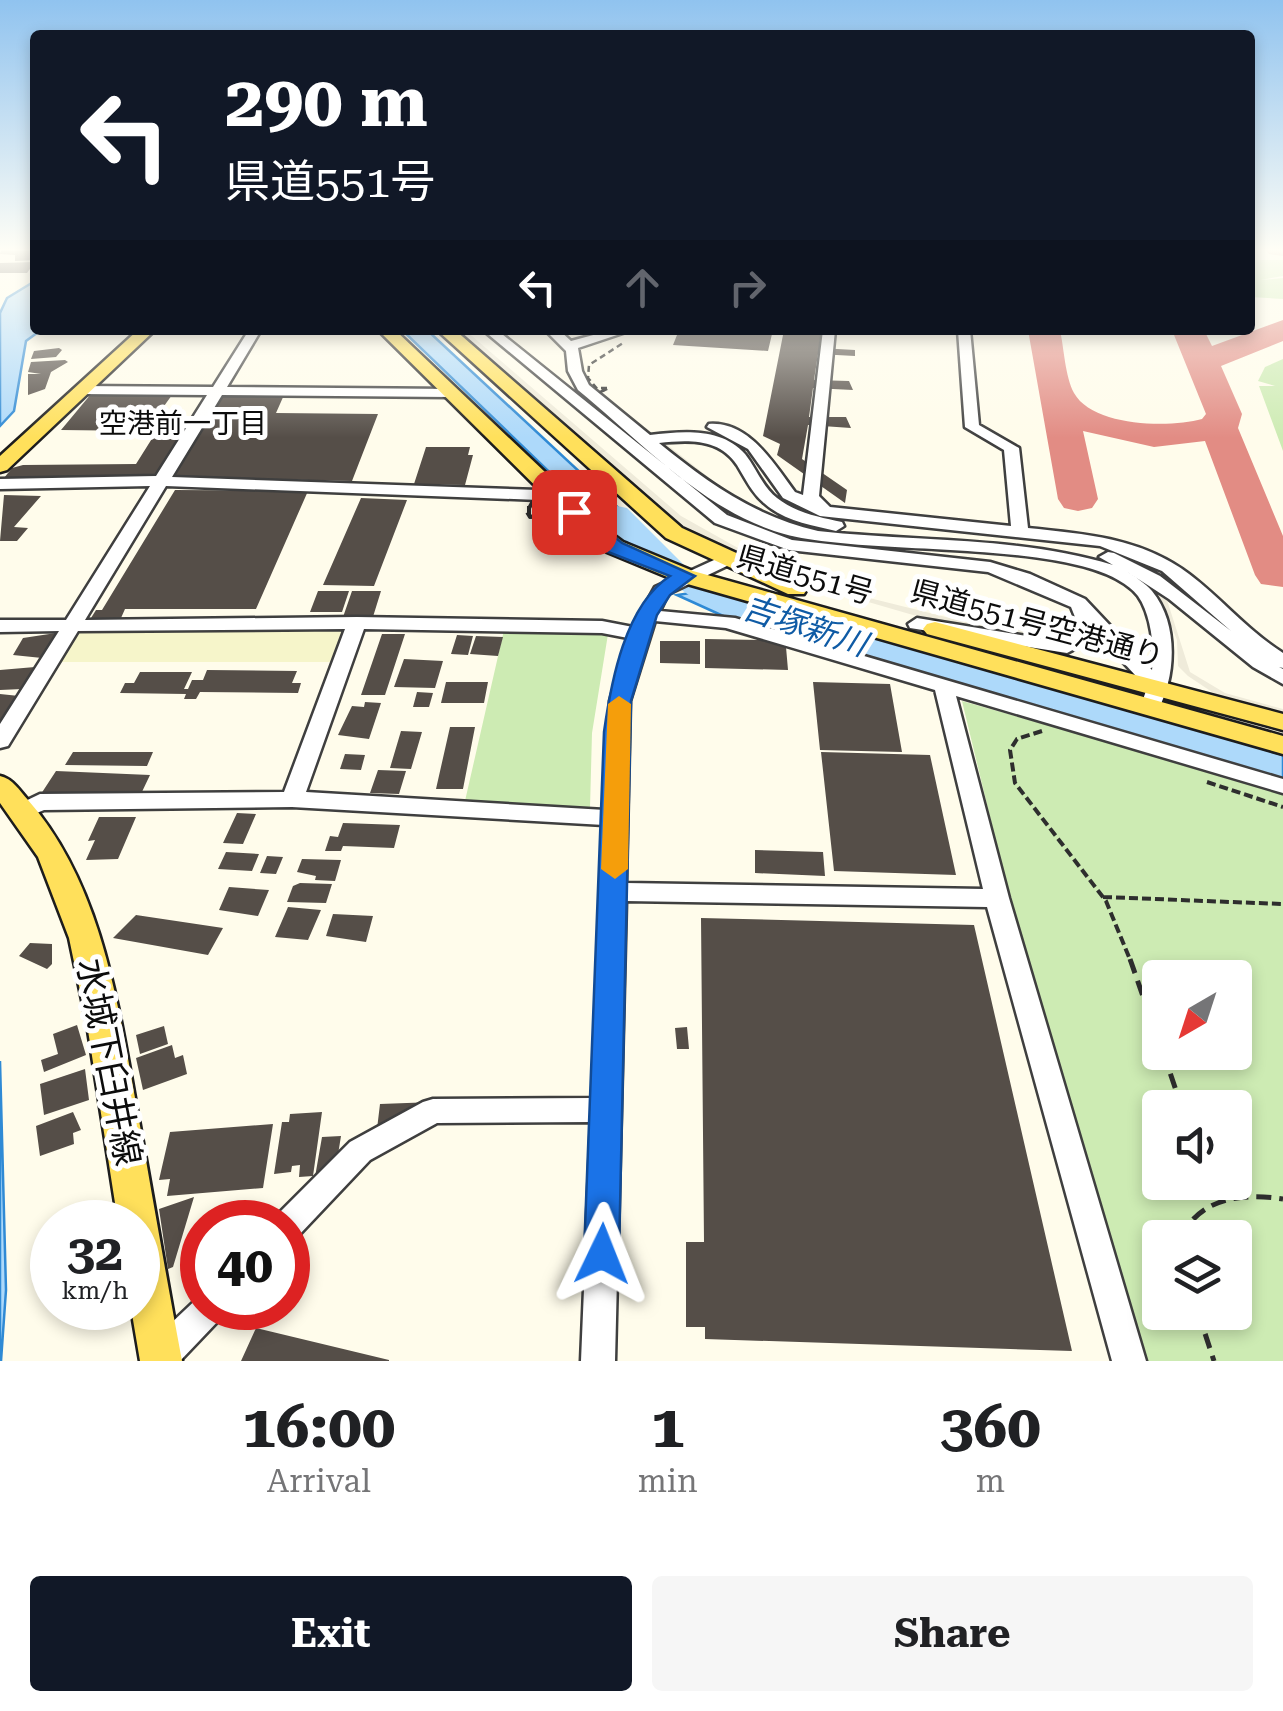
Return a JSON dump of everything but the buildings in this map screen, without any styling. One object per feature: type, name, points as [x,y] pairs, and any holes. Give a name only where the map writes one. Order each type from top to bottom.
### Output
[{"type":"main road","points":[[0,466],[141,335]]},
{"type":"main road","name":"県道551号","points":[[391,335],[450,393],[539,499],[615,548],[646,562],[694,572],[730,586],[1153,697],[1283,745]]},
{"type":"main road","name":"県道551号空港通り","points":[[452,335],[638,504],[674,532],[724,560],[802,592],[1153,697],[1283,722]]},
{"type":"main road","name":"水城下臼井線","points":[[12,798],[74,906],[95,970],[160,1359]]},
{"type":"street","points":[[0,741],[251,335]]},
{"type":"street","points":[[495,335],[704,507],[742,530],[798,547],[990,567],[1078,603],[1153,697]]},
{"type":"street","points":[[508,335],[518,354]]},
{"type":"street","points":[[537,370],[564,360],[552,335]]},
{"type":"street","points":[[552,335],[624,336]]},
{"type":"street","points":[[552,335],[583,387],[719,496],[785,529],[828,538],[1071,559],[1123,576],[1148,600],[1164,659],[1153,697]]},
{"type":"street","points":[[820,503],[829,335]]},
{"type":"street","points":[[820,503],[837,335]]},
{"type":"street","points":[[955,335],[963,428],[1000,448],[1015,529]]},
{"type":"street","points":[[964,335],[972,427],[1011,448],[1015,529]]},
{"type":"street","points":[[80,390],[450,393]]},
{"type":"street","points":[[714,426],[753,446],[789,496],[1102,541],[1143,554],[1178,574],[1250,642],[1283,662]]},
{"type":"street","points":[[734,428],[764,445],[785,480],[820,503]]},
{"type":"street","points":[[617,436],[650,440],[688,436],[736,451],[768,500],[815,521],[1061,548],[1131,565],[1156,578],[1225,640],[1283,678]]},
{"type":"street","points":[[0,484],[164,481],[539,495],[539,499]]},
{"type":"street","points":[[1015,529],[1105,534],[1151,548],[1202,580],[1264,638],[1283,650]]},
{"type":"street","points":[[598,1361],[616,732],[643,624],[662,591],[724,560]]},
{"type":"street","points":[[917,624],[1067,647],[1091,634],[1091,624],[1078,603]]},
{"type":"street","points":[[0,626],[357,623],[602,627],[728,622],[1283,786]]},
{"type":"street","points":[[292,799],[357,623]]},
{"type":"street","points":[[944,687],[997,898],[1130,1361]]},
{"type":"street","points":[[12,798],[40,802],[292,799],[616,818]]},
{"type":"street","points":[[614,892],[997,898]]},
{"type":"street","points":[[310,1202],[360,1151],[433,1111],[606,1110]]},
{"type":"street","points":[[160,1359],[187,1330]]},
{"type":"path","points":[[604,390],[601,388],[609,388],[600,392],[588,378],[588,365],[624,336]]},
{"type":"path","points":[[604,398],[586,384],[583,368],[599,348],[624,336]]},
{"type":"path","points":[[539,499],[548,504],[550,514],[530,517],[539,499]]},
{"type":"path","points":[[1056,730],[1018,739],[1010,750],[1010,767],[1028,803],[1117,922],[1142,994]]},
{"type":"path","points":[[1197,779],[1283,808]]},
{"type":"path","points":[[1102,897],[1283,904]]},
{"type":"path","points":[[1252,1199],[1283,1199]]},
{"type":"path","points":[[1192,1220],[1213,1200]]},
{"type":"path","points":[[1204,1330],[1214,1361]]},
{"type":"green space","points":[[1283,359],[1283,451],[1259,386],[1275,386],[1258,381],[1265,367]]},
{"type":"green space","points":[[348,629],[334,662],[59,662],[78,632]]},
{"type":"green space","points":[[504,630],[608,634],[592,733],[590,808],[465,801]]},
{"type":"green space","points":[[962,701],[1283,791],[1283,1361],[1147,1361],[1012,908]]},
{"type":"shaded area","points":[[463,335],[471,335],[681,516],[763,562],[825,587],[974,624],[1073,636],[1051,641],[913,615],[803,583],[730,552],[686,527],[634,487]]},
{"type":"shaded area","points":[[627,413],[740,502],[784,523],[841,533],[1072,553],[1116,566],[1167,600],[1190,672],[1225,693],[1283,709],[1283,714],[1215,694],[1188,676],[1178,666],[1177,640],[1161,600],[1115,567],[1060,554],[842,535],[787,526],[735,503],[624,415]]},
{"type":"water","points":[[30,312],[30,335],[34,335],[26,341],[14,411],[0,426],[0,313]]},
{"type":"water","points":[[407,335],[432,335],[655,542],[622,542]]},
{"type":"water","points":[[716,589],[1283,755],[1283,782],[732,620],[677,595]]},
{"type":"water","points":[[0,1061],[6,1290],[1,1361],[0,1361]]},
{"type":"waterway","name":"吉塚新川","points":[[617,514],[687,584],[744,607]]},
{"type":"taxiway","points":[[1202,362],[1283,330]]},
{"type":"taxiway","points":[[1045,335],[1078,499]]},
{"type":"taxiway","points":[[1058,398],[1091,421],[1132,434],[1175,435],[1215,427],[1224,414],[1190,335]]},
{"type":"taxiway","points":[[1221,422],[1219,428],[1277,575]]},
{"type":"slow traffic","points":[[615,869],[619,704]]},
{"type":"district","name":"空港前一丁目","points":[[183,423]]},
{"type":"route","points":[[574,512],[615,548],[685,576],[662,591],[647,615],[620,701],[616,732],[602,1254]]}]
